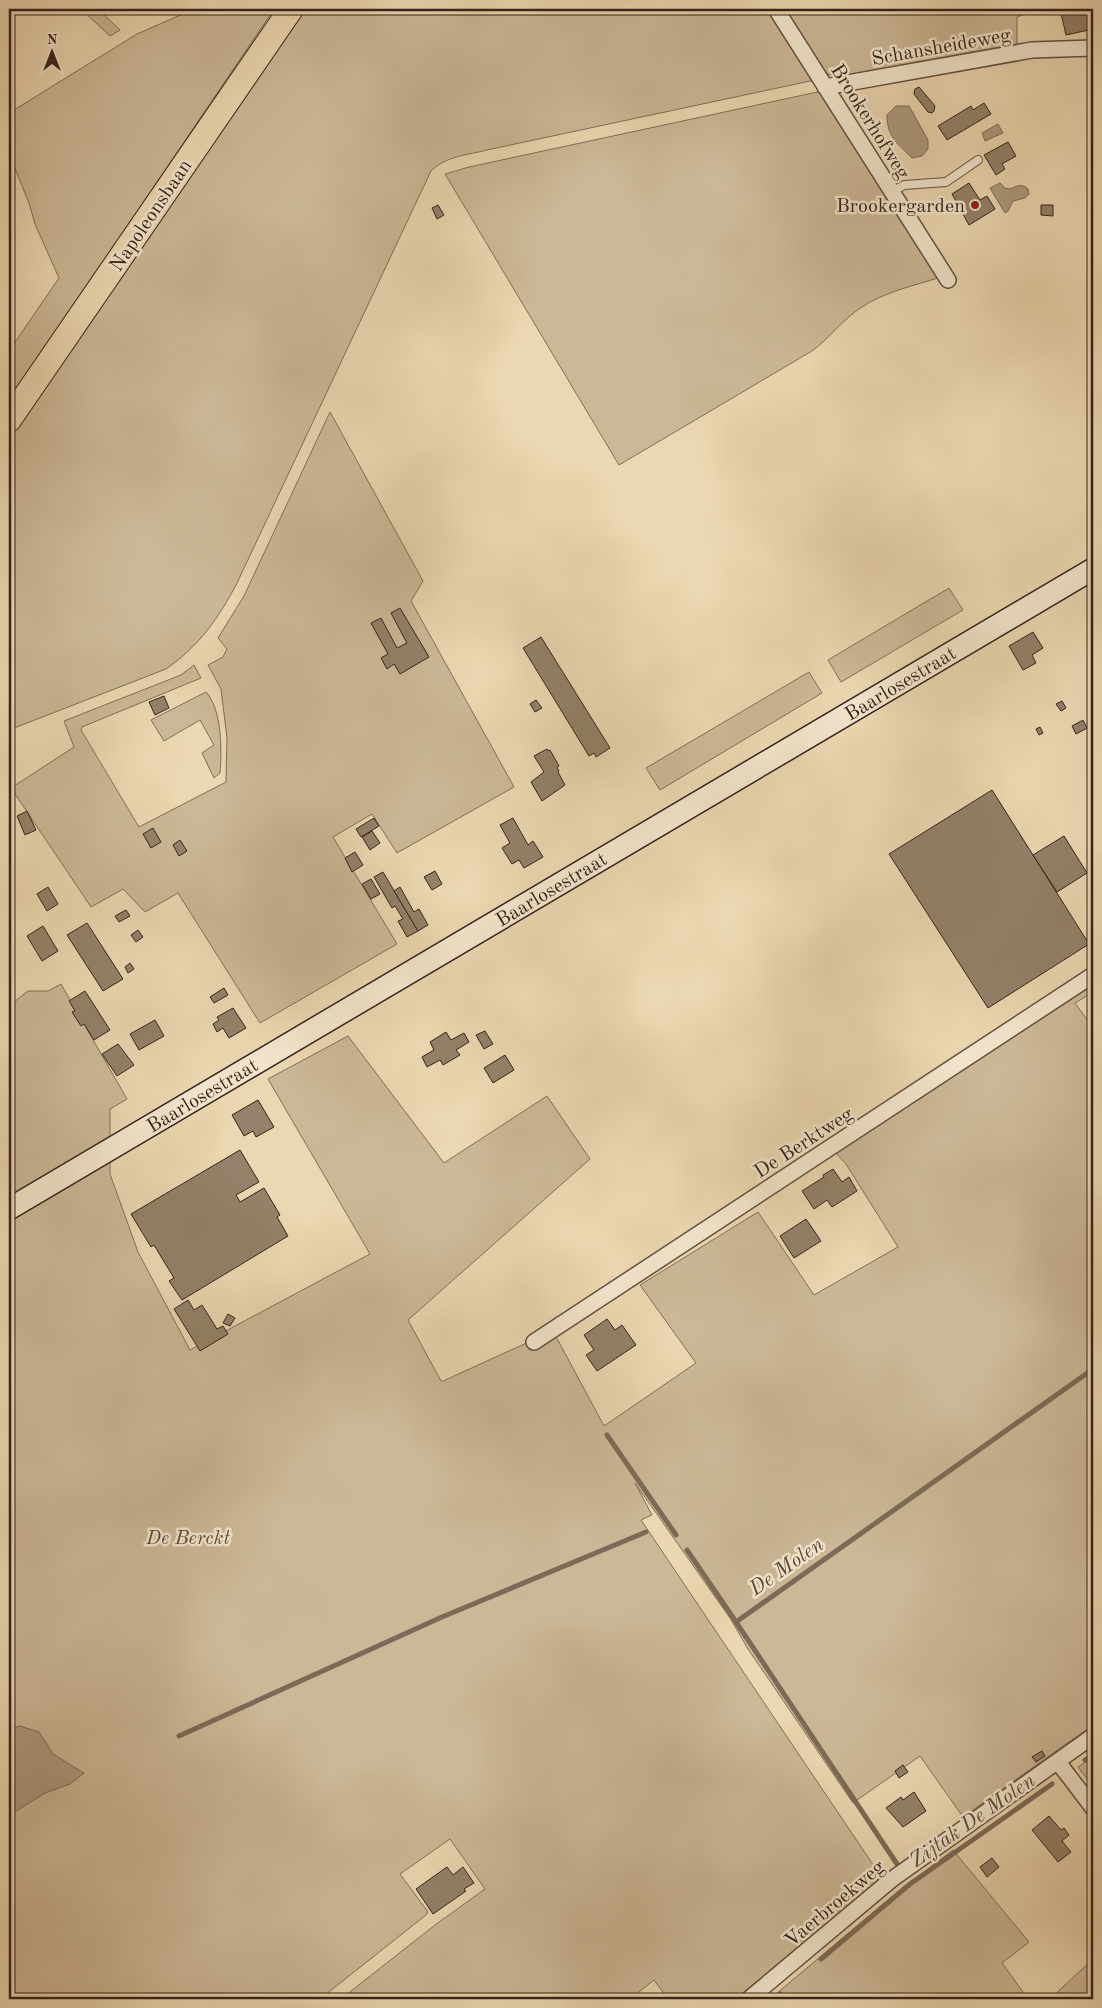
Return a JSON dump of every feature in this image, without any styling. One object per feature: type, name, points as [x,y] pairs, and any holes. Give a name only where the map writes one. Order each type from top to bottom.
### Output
[{"type":"main road","name":"Napoleonsbaan","points":[[9,420],[290,9]]},
{"type":"street","name":"Brookerhofweg","points":[[776,9],[948,280]]},
{"type":"street","name":"Schansheideweg","points":[[825,87],[1032,50],[1093,48]]},
{"type":"street","name":"Baarlosestraat","points":[[9,1209],[1093,569]]},
{"type":"street","name":"De Berktweg","points":[[534,1342],[1093,975]]},
{"type":"street","name":"Vaerbroekweg","points":[[749,1999],[891,1880],[1093,1736]]},
{"type":"street","points":[[1058,1762],[1093,1808]]},
{"type":"lane","points":[[892,192],[904,185],[946,182],[978,160]]},
{"type":"green space","points":[[81,9],[98,9],[120,30],[110,36]]},
{"type":"green space","points":[[194,9],[274,9],[9,401],[9,351],[59,278],[35,224],[29,203],[9,154],[9,113],[137,34]]},
{"type":"green space","points":[[300,9],[769,9],[815,80],[465,155],[450,159],[437,166],[431,171],[237,583],[215,620],[188,651],[166,669],[9,730],[9,433]]},
{"type":"green space","points":[[784,9],[1040,9],[1017,17],[1017,46],[836,77],[823,72]]},
{"type":"green space","points":[[822,91],[938,278],[880,297],[862,307],[812,351],[619,465],[445,174],[469,167]]},
{"type":"green space","points":[[330,412],[423,581],[411,601],[514,787],[397,853],[372,814],[333,837],[397,944],[260,1023],[178,893],[145,912],[123,889],[91,907],[11,788],[74,747],[64,721],[181,675],[194,665],[201,678],[82,727],[81,730],[139,827],[226,782],[227,738],[221,689],[208,665],[223,657],[227,649],[218,638],[244,596]]},
{"type":"green space","points":[[949,588],[963,610],[841,682],[828,660]]},
{"type":"green space","points":[[809,672],[822,693],[660,790],[646,768]]},
{"type":"green space","points":[[206,692],[215,709],[220,731],[220,773],[214,778],[202,753],[214,745],[200,720],[164,741],[151,720]]},
{"type":"green space","name":"De Berckt","points":[[61,984],[127,1099],[110,1109],[110,1174],[138,1252],[190,1350],[370,1254],[268,1079],[348,1036],[444,1163],[547,1096],[590,1159],[408,1320],[441,1381],[553,1331],[604,1426],[696,1363],[640,1285],[758,1212],[814,1295],[898,1247],[846,1164],[836,1153],[1093,985],[1093,992],[1075,1003],[1093,1028],[1093,1725],[963,1817],[920,1756],[853,1803],[748,1649],[730,1618],[635,1483],[652,1515],[641,1520],[876,1869],[879,1877],[872,1890],[743,1999],[668,1999],[654,1980],[630,1999],[341,1999],[435,1925],[485,1889],[450,1839],[400,1874],[428,1912],[426,1915],[320,1999],[9,1999],[9,1006],[28,991],[48,991]]},
{"type":"green space","points":[[1093,1757],[1093,1787],[1078,1767]]},
{"type":"green space","points":[[953,1850],[1029,1942],[1002,1963],[1028,1999],[770,1999],[900,1890]]},
{"type":"green space","points":[[1093,1959],[1093,1999],[1050,1999]]},
{"type":"shaded area","points":[[896,106],[909,106],[928,140],[928,149],[922,156],[912,158],[897,144],[891,134],[887,123],[887,115]]},
{"type":"shaded area","points":[[998,124],[1003,133],[985,141],[982,133]]},
{"type":"shaded area","points":[[1000,183],[1005,188],[1010,189],[1024,186],[1028,189],[1029,194],[1025,198],[1013,201],[1005,213],[990,188]]},
{"type":"shaded area","points":[[20,1726],[39,1732],[53,1754],[84,1773],[70,1784],[45,1793],[13,1813],[9,1818],[9,1730]]},
{"type":"building","points":[[1060,9],[1093,9],[1093,29],[1066,35]]},
{"type":"building","points":[[919,87],[935,106],[932,113],[928,112],[914,94],[915,89]]},
{"type":"building","points":[[984,103],[991,114],[947,140],[938,126],[971,106],[973,110]]},
{"type":"building","points":[[1008,142],[1016,156],[1002,164],[1005,169],[996,175],[984,155]]},
{"type":"building","name":"Brookergarden","points":[[969,183],[980,200],[987,196],[995,209],[969,225],[952,194]]},
{"type":"building","points":[[438,205],[444,215],[437,219],[432,208]]},
{"type":"building","points":[[1041,205],[1053,205],[1053,216],[1041,215]]},
{"type":"building","points":[[400,608],[429,657],[400,674],[394,664],[387,669],[381,658],[388,654],[371,623],[381,618],[397,648],[407,643],[391,613]]},
{"type":"building","points":[[1033,632],[1043,648],[1032,655],[1036,663],[1023,670],[1009,646]]},
{"type":"building","points":[[541,637],[610,748],[596,757],[594,753],[589,756],[523,648]]},
{"type":"building","points":[[164,696],[169,708],[155,715],[149,702]]},
{"type":"building","points":[[536,700],[542,708],[535,712],[530,704]]},
{"type":"building","points":[[1062,701],[1066,708],[1061,711],[1056,704]]},
{"type":"building","points":[[1083,720],[1087,728],[1076,734],[1072,726]]},
{"type":"building","points":[[1040,727],[1043,733],[1039,735],[1036,729]]},
{"type":"building","points":[[547,749],[548,751],[550,750],[559,766],[557,768],[558,772],[565,785],[542,801],[531,782],[544,772],[534,756]]},
{"type":"building","points":[[992,790],[1089,944],[988,1008],[889,854]]},
{"type":"building","points":[[27,811],[36,830],[25,835],[17,816]]},
{"type":"building","points":[[374,818],[379,826],[361,837],[356,829]]},
{"type":"building","points":[[513,818],[528,845],[533,841],[543,857],[524,868],[519,860],[512,864],[502,848],[510,843],[500,825]]},
{"type":"building","points":[[153,828],[161,842],[151,848],[143,834]]},
{"type":"building","points":[[372,831],[380,843],[370,850],[362,837]]},
{"type":"building","points":[[1064,836],[1087,873],[1057,892],[1033,855]]},
{"type":"building","points":[[180,840],[187,851],[179,856],[173,845]]},
{"type":"building","points":[[355,852],[363,865],[352,872],[345,858]]},
{"type":"building","points":[[435,871],[442,884],[432,890],[424,877]]},
{"type":"building","points":[[383,872],[418,931],[407,937],[398,921],[403,919],[395,906],[392,908],[374,877]]},
{"type":"building","points":[[371,879],[380,894],[371,899],[362,884]]},
{"type":"building","points":[[48,887],[58,904],[47,911],[37,894]]},
{"type":"building","points":[[400,887],[414,912],[419,909],[428,925],[418,931],[394,891]]},
{"type":"building","points":[[126,910],[130,916],[119,922],[115,916]]},
{"type":"building","points":[[87,923],[123,979],[103,991],[67,935]]},
{"type":"building","points":[[43,926],[58,951],[42,961],[27,936]]},
{"type":"building","points":[[138,930],[143,937],[136,942],[131,935]]},
{"type":"building","points":[[130,963],[134,969],[128,973],[125,967]]},
{"type":"building","points":[[224,988],[228,995],[214,1003],[210,997]]},
{"type":"building","points":[[85,991],[110,1030],[94,1040],[84,1024],[81,1026],[72,1012],[75,1011],[69,1001]]},
{"type":"building","points":[[233,1008],[246,1028],[229,1038],[223,1028],[217,1032],[213,1024],[219,1020],[217,1017]]},
{"type":"building","points":[[155,1020],[164,1036],[139,1050],[130,1034]]},
{"type":"building","points":[[485,1031],[493,1044],[484,1049],[476,1035]]},
{"type":"building","points":[[446,1032],[451,1040],[464,1033],[469,1042],[456,1050],[460,1055],[443,1065],[440,1060],[427,1067],[422,1057],[434,1050],[430,1042]]},
{"type":"building","points":[[118,1044],[134,1065],[117,1076],[102,1054]]},
{"type":"building","points":[[505,1055],[514,1070],[493,1083],[484,1068]]},
{"type":"building","points":[[258,1100],[274,1127],[256,1137],[253,1131],[244,1136],[232,1115]]},
{"type":"building","points":[[240,1150],[259,1182],[236,1195],[240,1202],[264,1188],[280,1215],[277,1217],[288,1236],[182,1300],[169,1281],[174,1278],[154,1245],[151,1247],[131,1214]]},
{"type":"building","points":[[833,1169],[842,1182],[849,1177],[857,1191],[832,1207],[827,1200],[814,1209],[802,1191]]},
{"type":"building","points":[[806,1219],[821,1241],[794,1258],[780,1236]]},
{"type":"building","points":[[188,1300],[194,1310],[202,1305],[217,1329],[223,1326],[228,1334],[200,1351],[174,1309]]},
{"type":"building","points":[[228,1314],[235,1318],[230,1326],[223,1323]]},
{"type":"building","points":[[607,1319],[615,1330],[622,1325],[636,1345],[597,1371],[586,1355],[594,1350],[584,1335]]},
{"type":"building","points":[[1042,1751],[1045,1756],[1036,1762],[1032,1757]]},
{"type":"building","points":[[903,1765],[908,1772],[899,1778],[895,1771]]},
{"type":"building","points":[[914,1792],[926,1811],[903,1827],[886,1808],[901,1797],[903,1800]]},
{"type":"building","points":[[1049,1816],[1061,1830],[1064,1828],[1069,1835],[1062,1841],[1071,1852],[1058,1862],[1032,1830]]},
{"type":"building","points":[[992,1858],[999,1867],[987,1877],[980,1867]]},
{"type":"building","points":[[447,1867],[453,1875],[463,1867],[474,1883],[464,1889],[466,1891],[433,1914],[416,1889]]},
{"type":"waterway","name":"De Molen","points":[[897,1864],[736,1622],[1093,1369]]},
{"type":"waterway","points":[[607,1435],[676,1535]]},
{"type":"waterway","points":[[179,1736],[442,1617],[646,1532]]},
{"type":"waterway","points":[[687,1550],[736,1622]]},
{"type":"waterway","name":"Zijtak De Molen","points":[[1085,1760],[1093,1755]]},
{"type":"waterway","name":"Zijtak De Molen","points":[[821,1959],[910,1884],[1052,1784]]},
{"type":"waterway","name":"De Molen","points":[[774,1999],[780,1994]]},
{"type":"place","name":"Brookergarden","points":[[975,205]]}]
